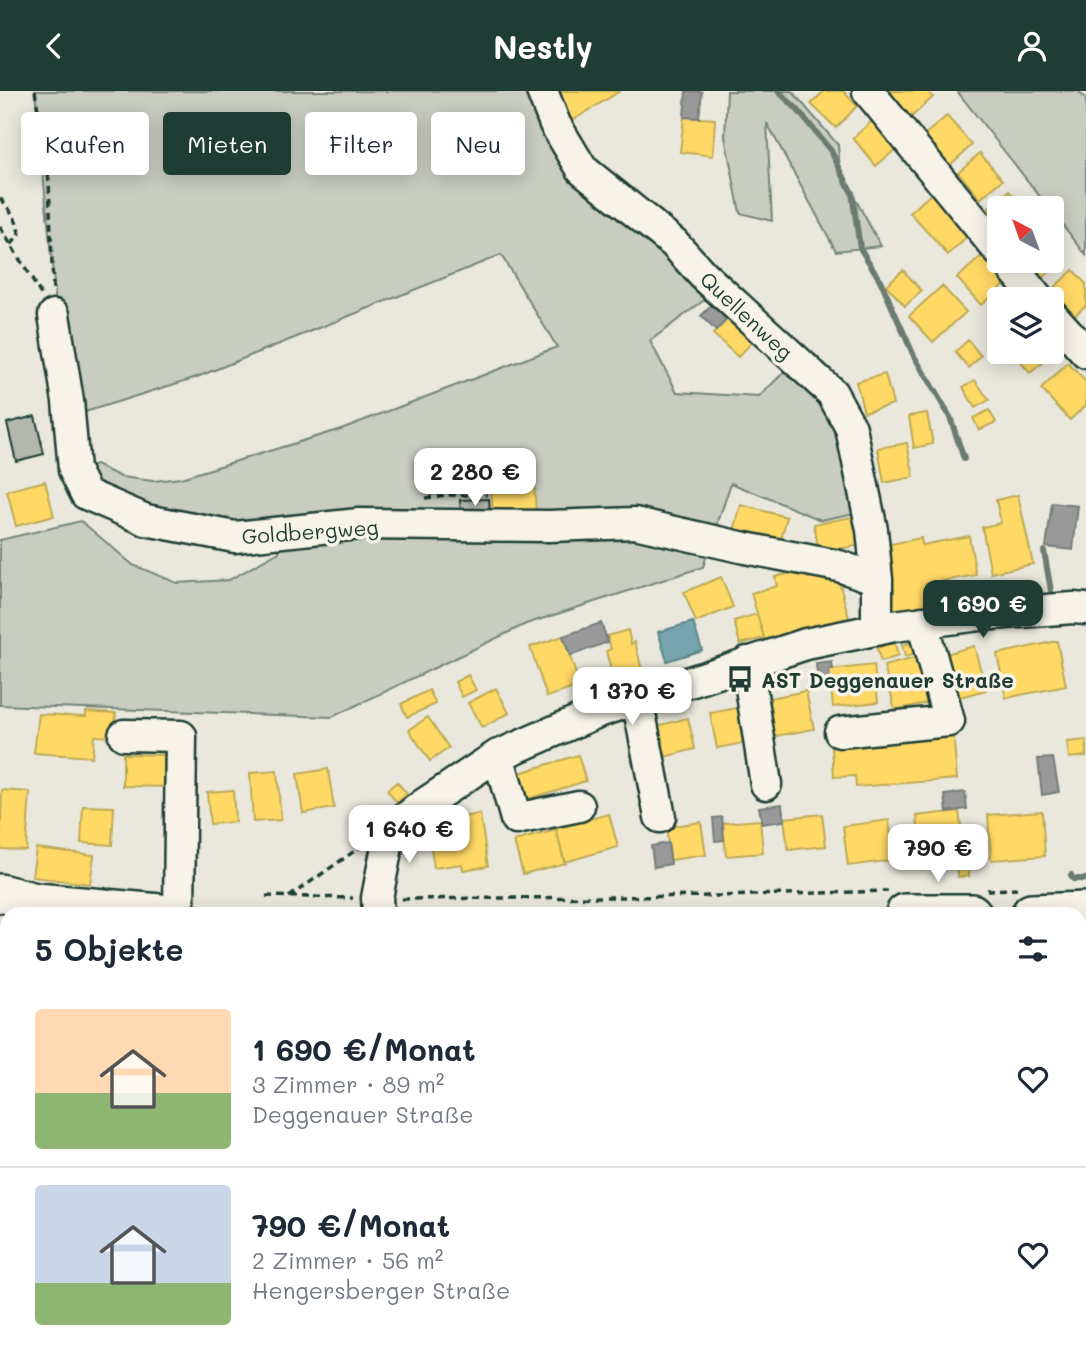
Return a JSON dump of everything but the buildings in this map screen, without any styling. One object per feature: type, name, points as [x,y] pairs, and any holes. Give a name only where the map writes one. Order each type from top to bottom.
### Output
[{"type":"main road","points":[[0,893],[36,902],[92,907]]},
{"type":"main road","points":[[1025,901],[1062,907]]},
{"type":"main road","points":[[902,902],[976,902]]},
{"type":"street","name":"Quellenweg","points":[[542,91],[555,124],[582,169],[674,243],[703,275],[832,393],[851,428],[872,530],[877,579]]},
{"type":"street","points":[[868,91],[987,236]]},
{"type":"street","points":[[1017,273],[1028,287]]},
{"type":"street","name":"Goldbergweg","points":[[54,315],[68,401],[74,470],[86,494],[146,520],[235,537],[359,524],[549,526],[635,523],[839,566],[877,579]]},
{"type":"street","points":[[1064,328],[1086,353]]},
{"type":"street","points":[[877,579],[877,630]]},
{"type":"street","points":[[378,906],[388,841],[398,824],[498,755],[598,712],[806,644],[922,622],[980,615],[1086,609]]},
{"type":"street","points":[[841,732],[949,720],[922,622]]},
{"type":"street","points":[[747,662],[766,784]]},
{"type":"street","points":[[637,698],[660,817]]},
{"type":"street","points":[[124,735],[181,736],[179,907]]},
{"type":"street","points":[[498,755],[516,819],[579,806]]},
{"type":"path","points":[[35,91],[49,181],[54,315]]},
{"type":"path","points":[[0,198],[19,225],[19,235],[11,245]]},
{"type":"path","points":[[0,227],[54,315]]},
{"type":"path","points":[[288,898],[371,841]]},
{"type":"path","points":[[266,896],[378,906],[719,895],[902,902]]},
{"type":"path","points":[[976,902],[1025,901]]},
{"type":"shaded area","points":[[35,91],[539,91],[634,222],[707,298],[650,341],[677,392],[759,397],[789,367],[816,384],[841,432],[860,512],[821,520],[731,483],[703,567],[526,624],[332,717],[0,705],[0,540],[81,521],[133,565],[177,583],[229,580],[279,552],[280,531],[146,518],[77,470],[96,465],[121,477],[153,481],[181,478],[341,429],[557,347],[501,255],[197,377],[82,413],[57,315],[43,175],[149,175],[149,112],[37,112]]},
{"type":"shaded area","points":[[727,91],[792,91],[838,145],[840,171],[881,246],[836,251],[767,123],[772,221],[740,213],[725,137]]},
{"type":"shaded area","points":[[957,91],[1078,91],[1086,99],[1086,255],[1064,227],[1064,196],[1040,196]]},
{"type":"waterway","points":[[778,91],[797,109],[831,151],[852,193],[860,248],[880,280],[914,356],[950,417],[964,459]]},
{"type":"waterway","points":[[1044,551],[1051,591]]},
{"type":"waterway","points":[[1071,875],[1073,879],[1086,879]]},
{"type":"place","name":"AST Deggenauer Straße","points":[[740,679]]}]
